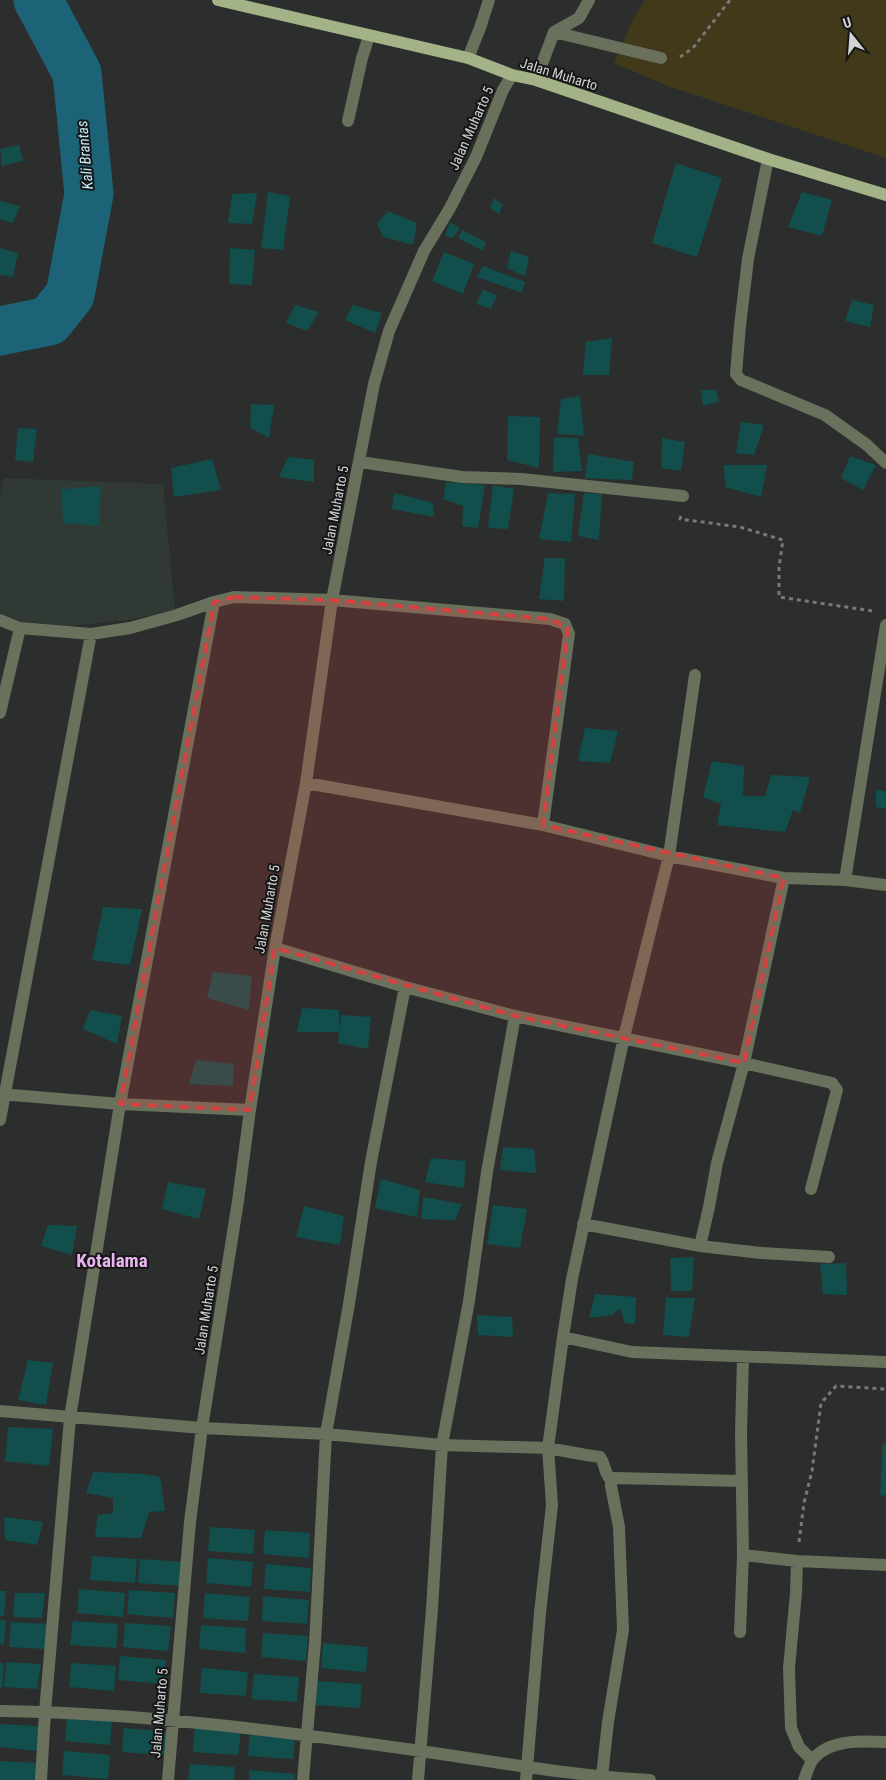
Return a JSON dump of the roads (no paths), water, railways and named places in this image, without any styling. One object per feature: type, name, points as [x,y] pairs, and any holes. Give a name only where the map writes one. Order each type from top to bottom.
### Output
[{"type":"main road","name":"Jalan Muharto","points":[[218,0],[468,58],[512,75],[536,80],[768,159],[886,195]]},
{"type":"street","points":[[468,58],[489,0]]},
{"type":"street","points":[[536,80],[554,32],[579,18],[589,0]]},
{"type":"street","points":[[554,32],[661,58]]},
{"type":"street","points":[[348,121],[362,58],[369,36]]},
{"type":"street","name":"Jalan Muharto 5","points":[[168,1780],[190,1522],[202,1428],[234,1231],[250,1110],[275,948],[306,783],[332,600],[374,384],[389,330],[424,252],[450,208],[476,157],[503,90],[512,75]]},
{"type":"street","points":[[768,159],[748,259],[736,374],[741,380],[824,415],[867,445],[886,463]]},
{"type":"street","points":[[360,462],[462,477],[521,479],[683,496]]},
{"type":"street","points":[[0,620],[20,628],[91,634],[140,626],[214,602],[234,598],[332,600],[550,619],[566,624],[568,634],[543,825]]},
{"type":"street","points":[[41,1780],[70,1418],[120,1104],[214,602]]},
{"type":"street","points":[[846,880],[886,625]]},
{"type":"street","points":[[0,713],[20,628]]},
{"type":"street","points":[[0,1120],[2,1095],[91,634]]},
{"type":"street","points":[[526,1780],[540,1613],[552,1505],[548,1448],[572,1278],[624,1037],[669,856],[695,675]]},
{"type":"street","points":[[306,783],[543,825],[669,856],[784,878],[846,880],[886,885]]},
{"type":"street","points":[[700,1246],[710,1207],[717,1163],[744,1063],[784,878]]},
{"type":"street","points":[[275,948],[405,987],[515,1016],[624,1037],[832,1083],[837,1090],[811,1189]]},
{"type":"street","points":[[303,1780],[315,1643],[326,1434],[371,1162],[405,987]]},
{"type":"street","points":[[418,1780],[432,1609],[442,1445],[469,1301],[487,1172],[515,1016]]},
{"type":"street","points":[[2,1095],[120,1104],[250,1110]]},
{"type":"street","points":[[583,1224],[700,1246],[761,1253],[829,1256]]},
{"type":"street","points":[[563,1338],[632,1352],[886,1362]]},
{"type":"street","points":[[740,1632],[743,1555],[741,1433],[743,1357]]},
{"type":"street","points":[[0,1411],[202,1428],[326,1434],[442,1445],[548,1448],[586,1456],[600,1456],[603,1460],[604,1471],[611,1480],[610,1486],[619,1527],[624,1630],[608,1722],[602,1776]]},
{"type":"street","points":[[611,1480],[616,1478],[742,1481]]},
{"type":"street","points":[[743,1555],[797,1561],[886,1565]]},
{"type":"street","points":[[797,1561],[789,1668],[791,1728],[799,1747],[812,1760]]},
{"type":"street","points":[[0,1711],[174,1720],[602,1776],[650,1780]]},
{"type":"street","points":[[804,1780],[812,1760],[828,1747],[863,1741],[886,1742]]},
{"type":"waterway","name":"Kali Brantas","points":[[0,331],[49,321],[70,295],[89,194],[77,73],[38,0]]},
{"type":"district","name":"Kotalama","points":[[112,1260]]}]
